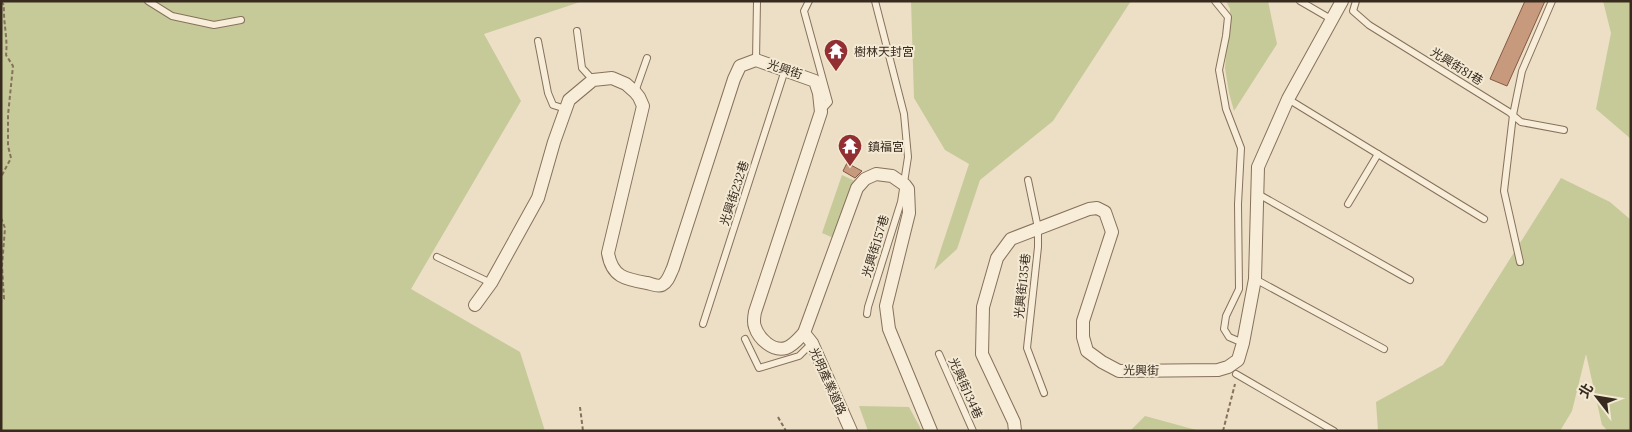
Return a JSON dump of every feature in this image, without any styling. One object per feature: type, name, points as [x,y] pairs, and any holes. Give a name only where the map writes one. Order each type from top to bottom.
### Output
[{"type":"street","name":"光興街","points":[[1015,431],[1014,422],[982,354],[983,307],[997,258],[1012,239],[1089,209],[1097,208],[1104,212],[1112,232],[1083,321],[1083,337],[1087,351],[1119,371],[1218,370],[1228,367],[1238,360],[1255,279],[1258,167],[1288,99],[1342,1]]},
{"type":"street","name":"光興街","points":[[635,92],[643,106],[608,253],[610,264],[615,272],[632,280],[659,285],[664,284],[673,268],[734,79],[740,66],[756,60],[815,81],[819,93],[820,112],[755,312],[755,328],[770,346],[780,349],[789,348],[804,332],[857,188],[865,179],[876,174],[892,176],[905,185]]},
{"type":"street","points":[[475,304],[491,283],[538,198],[554,142],[569,100],[593,80],[612,78],[626,84],[635,92]]},
{"type":"street","points":[[905,185],[908,189],[909,213],[886,306],[889,329],[930,431]]},
{"type":"street","name":"光明產業道路","points":[[804,332],[812,343],[851,431]]},
{"type":"lane","points":[[148,1],[172,16],[214,25],[241,20]]},
{"type":"lane","points":[[756,60],[757,1]]},
{"type":"lane","points":[[809,1],[804,11],[829,102],[820,112]]},
{"type":"lane","name":"光興街157巷","points":[[867,314],[901,202],[908,156],[904,114],[875,1]]},
{"type":"lane","points":[[1215,1],[1228,17],[1219,70],[1226,109],[1241,148],[1238,204],[1239,289],[1226,316],[1224,329],[1228,337],[1243,343]]},
{"type":"lane","points":[[1300,1],[1331,19]]},
{"type":"lane","name":"光興街81巷","points":[[1356,1],[1353,11],[1369,25],[1513,115],[1521,122],[1564,130]]},
{"type":"lane","points":[[1520,262],[1504,191],[1513,115],[1522,71],[1552,1]]},
{"type":"lane","points":[[577,31],[582,68],[593,80]]},
{"type":"lane","points":[[538,41],[548,93],[553,105],[566,109]]},
{"type":"lane","points":[[635,92],[647,58]]},
{"type":"lane","name":"光興街232巷","points":[[703,324],[786,70]]},
{"type":"lane","points":[[1288,99],[1484,219]]},
{"type":"lane","points":[[1348,204],[1378,154]]},
{"type":"lane","name":"光興街135巷","points":[[1028,180],[1038,228],[1038,247],[1027,348],[1044,393]]},
{"type":"lane","points":[[1258,194],[1410,280]]},
{"type":"lane","points":[[437,257],[491,283]]},
{"type":"lane","points":[[1255,279],[1384,349]]},
{"type":"lane","points":[[745,339],[759,368],[799,356],[812,343]]},
{"type":"lane","name":"光興街134巷","points":[[939,354],[973,431]]},
{"type":"lane","points":[[1236,374],[1334,431]]},
{"type":"path","points":[[1,2],[4,5],[3,20],[8,42],[6,55],[13,66],[8,115],[8,146],[11,158],[1,177]]},
{"type":"path","points":[[1,218],[5,228],[2,266],[4,298],[1,301]]},
{"type":"path","points":[[1223,431],[1236,374]]},
{"type":"path","points":[[580,407],[583,431]]},
{"type":"path","points":[[1,412],[1,431]]},
{"type":"path","points":[[778,417],[786,431]]},
{"type":"green space","points":[[1,1],[583,1],[484,34],[521,101],[411,289],[520,352],[545,431],[1,431]]},
{"type":"green space","points":[[911,1],[1131,1],[1053,121],[980,180],[957,249],[934,270],[969,164],[945,150],[914,98]]},
{"type":"green space","points":[[1226,1],[1268,1],[1277,44],[1234,111],[1225,68],[1230,9]]},
{"type":"green space","points":[[1603,1],[1631,1],[1631,139],[1596,109],[1611,33]]},
{"type":"green space","points":[[842,175],[855,181],[836,239],[822,233]]},
{"type":"green space","points":[[1561,178],[1610,202],[1631,220],[1631,431],[1608,431],[1602,425],[1586,354],[1572,411],[1560,431],[1378,431],[1376,402],[1443,365]]},
{"type":"green space","points":[[859,406],[909,407],[922,431],[868,431]]},
{"type":"green space","points":[[1145,416],[1200,431],[1130,431]]},
{"type":"building","points":[[1525,1],[1545,1],[1507,86],[1490,79]]},
{"type":"building","name":"鎮福宮","points":[[847,163],[862,171],[855,178],[843,171]]},
{"type":"place","name":"樹林天封宮","points":[[836,72]]},
{"type":"place","name":"鎮福宮","points":[[850,167]]}]
